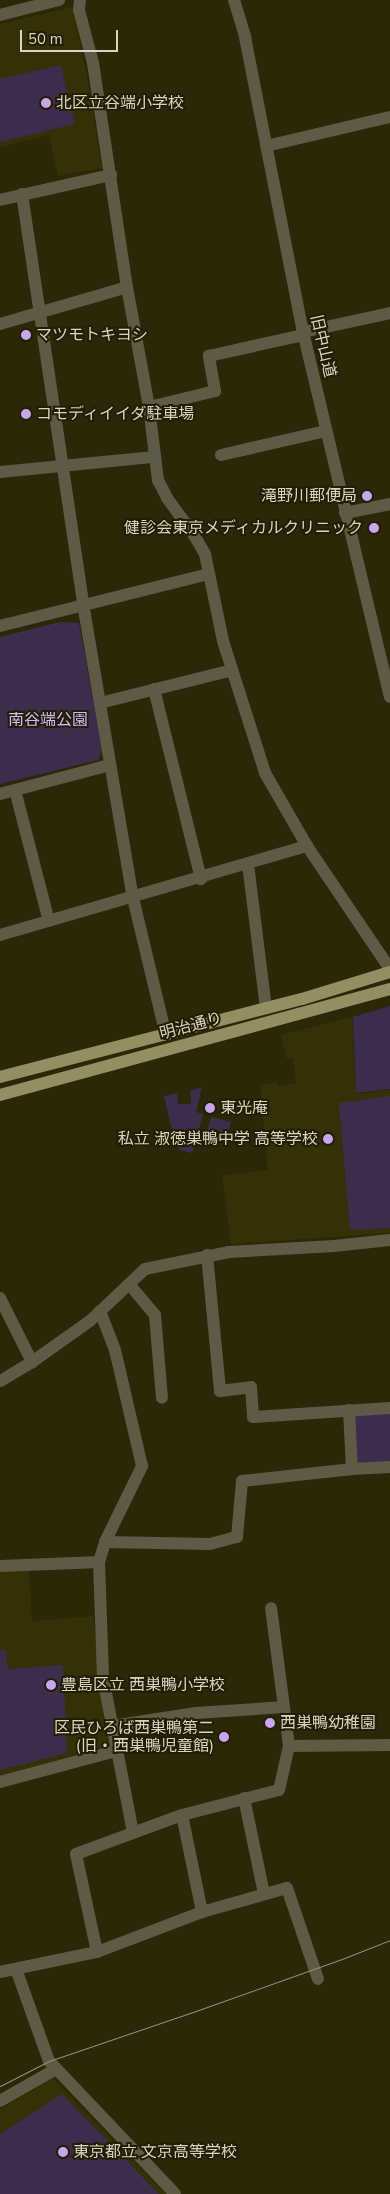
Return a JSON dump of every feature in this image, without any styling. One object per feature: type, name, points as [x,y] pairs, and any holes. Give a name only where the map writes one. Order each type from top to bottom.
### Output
[{"type":"main road","name":"明治通り","points":[[0,1078],[266,1008],[390,971]]},
{"type":"main road","name":"明治通り","points":[[2,1094],[390,989]]},
{"type":"street","points":[[0,15],[58,0]]},
{"type":"street","points":[[80,0],[79,10],[93,63],[112,175],[127,286],[149,406],[158,480],[205,554],[223,641],[265,773],[308,846],[390,971]]},
{"type":"street","name":"旧中山道","points":[[234,0],[245,37],[303,333],[390,697]]},
{"type":"street","points":[[266,146],[390,117]]},
{"type":"street","points":[[0,200],[112,175]]},
{"type":"street","points":[[22,194],[64,466],[83,605],[110,765],[133,898],[166,1035]]},
{"type":"street","points":[[0,324],[40,314],[127,286]]},
{"type":"street","points":[[149,406],[215,391],[208,356],[390,313]]},
{"type":"street","points":[[221,455],[326,431]]},
{"type":"street","points":[[0,472],[154,457]]},
{"type":"street","points":[[345,513],[390,504]]},
{"type":"street","points":[[0,626],[209,574]]},
{"type":"street","points":[[100,703],[232,670]]},
{"type":"street","points":[[154,689],[201,879]]},
{"type":"street","points":[[0,794],[110,765]]},
{"type":"street","points":[[15,790],[49,921]]},
{"type":"street","points":[[0,935],[201,879],[308,846]]},
{"type":"street","points":[[248,864],[266,1008]]},
{"type":"street","points":[[0,1078],[2,1094]]},
{"type":"street","points":[[0,1381],[32,1362],[100,1310],[145,1269],[207,1255],[390,1240]]},
{"type":"street","points":[[207,1255],[220,1391],[251,1387],[253,1417],[390,1408]]},
{"type":"street","points":[[129,1284],[155,1315],[162,1398]]},
{"type":"street","points":[[2,1307],[32,1362]]},
{"type":"street","points":[[100,1310],[115,1350],[142,1466],[105,1542],[99,1562],[103,1678],[133,1832]]},
{"type":"street","points":[[350,1410],[352,1469]]},
{"type":"street","points":[[105,1542],[210,1544],[237,1537],[242,1481],[352,1469],[390,1467]]},
{"type":"street","points":[[0,1566],[99,1562]]},
{"type":"street","points":[[97,1952],[76,1854],[182,1815],[279,1790],[289,1746],[271,1608]]},
{"type":"street","points":[[112,1726],[205,1712],[284,1707]]},
{"type":"street","points":[[289,1746],[390,1745]]},
{"type":"street","points":[[0,1782],[116,1751]]},
{"type":"street","points":[[244,1798],[264,1894]]},
{"type":"street","points":[[182,1815],[202,1912]]},
{"type":"street","points":[[0,1972],[97,1952],[202,1912],[287,1888],[318,1979]]},
{"type":"street","points":[[16,1969],[45,2051],[56,2069],[175,2194]]},
{"type":"street","points":[[0,2101],[56,2069]]},
{"type":"shaded area","name":"北区立谷端小学校","points":[[72,7],[86,71],[102,168],[58,176],[49,135],[0,147],[0,24]]},
{"type":"shaded area","name":"私立 淑徳巣鴨中学 高等学校","points":[[352,1017],[356,1094],[390,1090],[390,1233],[231,1244],[222,1175],[268,1170],[260,1086],[277,1082],[279,1086],[296,1083],[293,1058],[287,1059],[281,1035]]},
{"type":"shaded area","name":"豊島区立 西巣鴨小学校","points":[[29,1570],[32,1621],[93,1616],[110,1749],[0,1777],[0,1571]]},
{"type":"shaded area","name":"東京都立 文京高等学校","points":[[53,2078],[166,2194],[0,2194],[0,2110]]},
{"type":"green space","points":[[61,65],[75,124],[0,142],[0,79]]},
{"type":"green space","name":"南谷端公園","points":[[60,622],[79,623],[102,750],[98,760],[0,784],[0,637]]},
{"type":"green space","points":[[390,1006],[390,1089],[356,1093],[353,1017]]},
{"type":"green space","points":[[202,1087],[196,1112],[203,1114],[192,1153],[180,1150],[175,1143],[164,1096],[177,1093],[178,1104],[191,1104],[190,1091]]},
{"type":"green space","points":[[390,1096],[390,1228],[350,1230],[339,1103]]},
{"type":"green space","points":[[211,1117],[231,1122],[228,1132],[217,1131],[213,1146],[204,1144]]},
{"type":"green space","points":[[390,1413],[390,1463],[358,1465],[354,1416]]},
{"type":"green space","points":[[0,1650],[6,1650],[8,1669],[63,1665],[67,1753],[0,1770]]},
{"type":"green space","name":"東京都立 文京高等学校","points":[[62,2094],[159,2194],[0,2194],[0,2134]]},
{"type":"tram line","points":[[0,2086],[49,2061],[193,2012],[390,1940]]},
{"type":"place","name":"北区立谷端小学校","points":[[46,103]]},
{"type":"place","name":"マツモトキヨシ","points":[[26,335]]},
{"type":"place","name":"コモディイイダ駐車場","points":[[26,414]]},
{"type":"place","name":"滝野川郵便局","points":[[367,496]]},
{"type":"place","name":"健診会東京メディカルクリニック","points":[[374,528]]},
{"type":"place","name":"東光庵","points":[[210,1108]]},
{"type":"place","name":"私立 淑徳巣鴨中学 高等学校","points":[[328,1139]]},
{"type":"place","name":"豊島区立 西巣鴨小学校","points":[[51,1685]]},
{"type":"place","name":"西巣鴨幼稚園","points":[[270,1723]]},
{"type":"place","name":"区民ひろば西巣鴨第二 (旧・西巣鴨児童館)","points":[[224,1737]]},
{"type":"place","name":"東京都立 文京高等学校","points":[[63,2152]]}]
